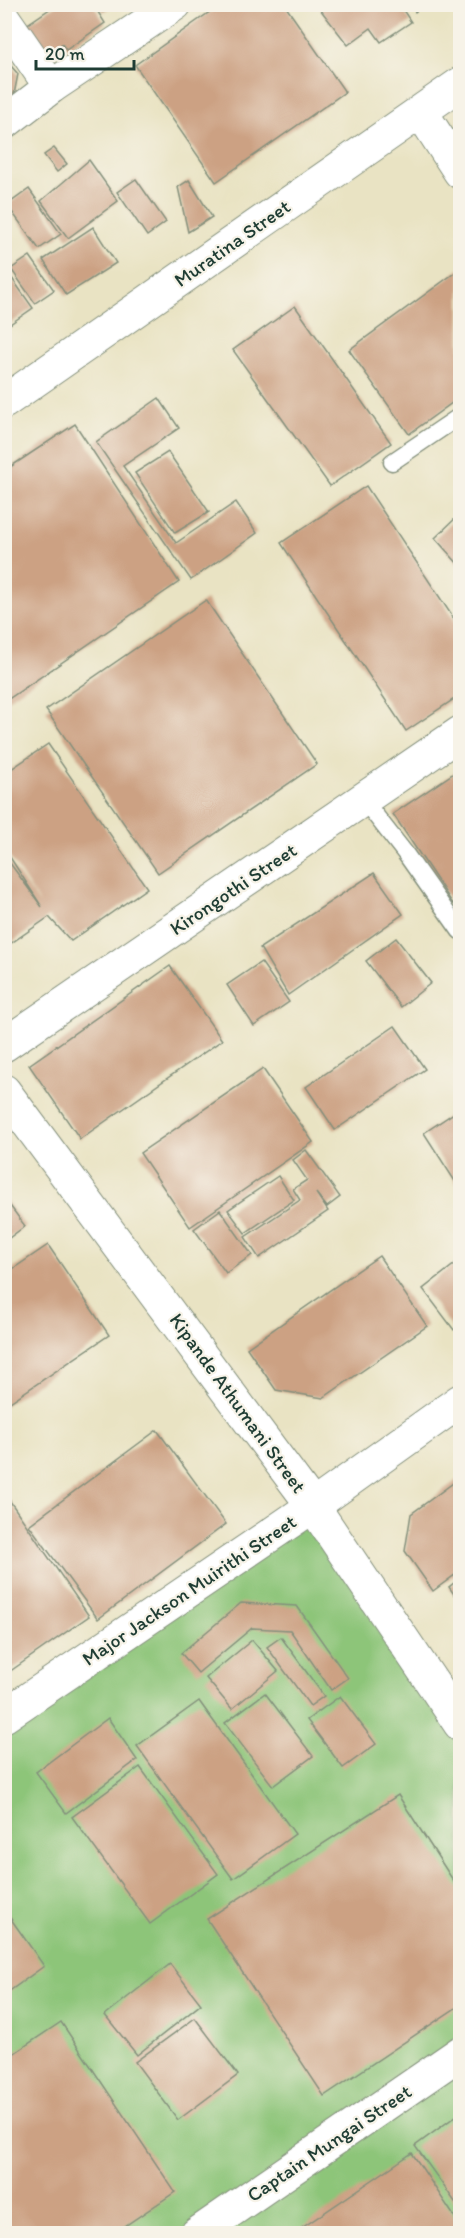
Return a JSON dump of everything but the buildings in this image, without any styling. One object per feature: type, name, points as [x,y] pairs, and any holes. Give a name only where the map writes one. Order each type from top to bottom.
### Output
[{"type":"street","points":[[4,123],[51,87],[175,4]]},
{"type":"street","points":[[4,19],[51,87]]},
{"type":"street","name":"Muratina Street","points":[[4,402],[460,84]]},
{"type":"street","points":[[421,112],[460,172]]},
{"type":"street","name":"Kirongothi Street","points":[[4,1045],[460,733]]},
{"type":"street","name":"Kipande Athumani Street","points":[[4,1091],[313,1506],[460,1724]]},
{"type":"street","name":"Major Jackson Muirithi Street","points":[[4,1716],[313,1506],[460,1401]]},
{"type":"street","name":"Captain Mungai Street","points":[[197,2234],[460,2053]]},
{"type":"lane","points":[[392,462],[460,416]]},
{"type":"lane","points":[[362,798],[405,853],[460,932]]},
{"type":"green space","points":[[313,1506],[460,1724],[460,2233],[5,2234],[5,1712]]}]
